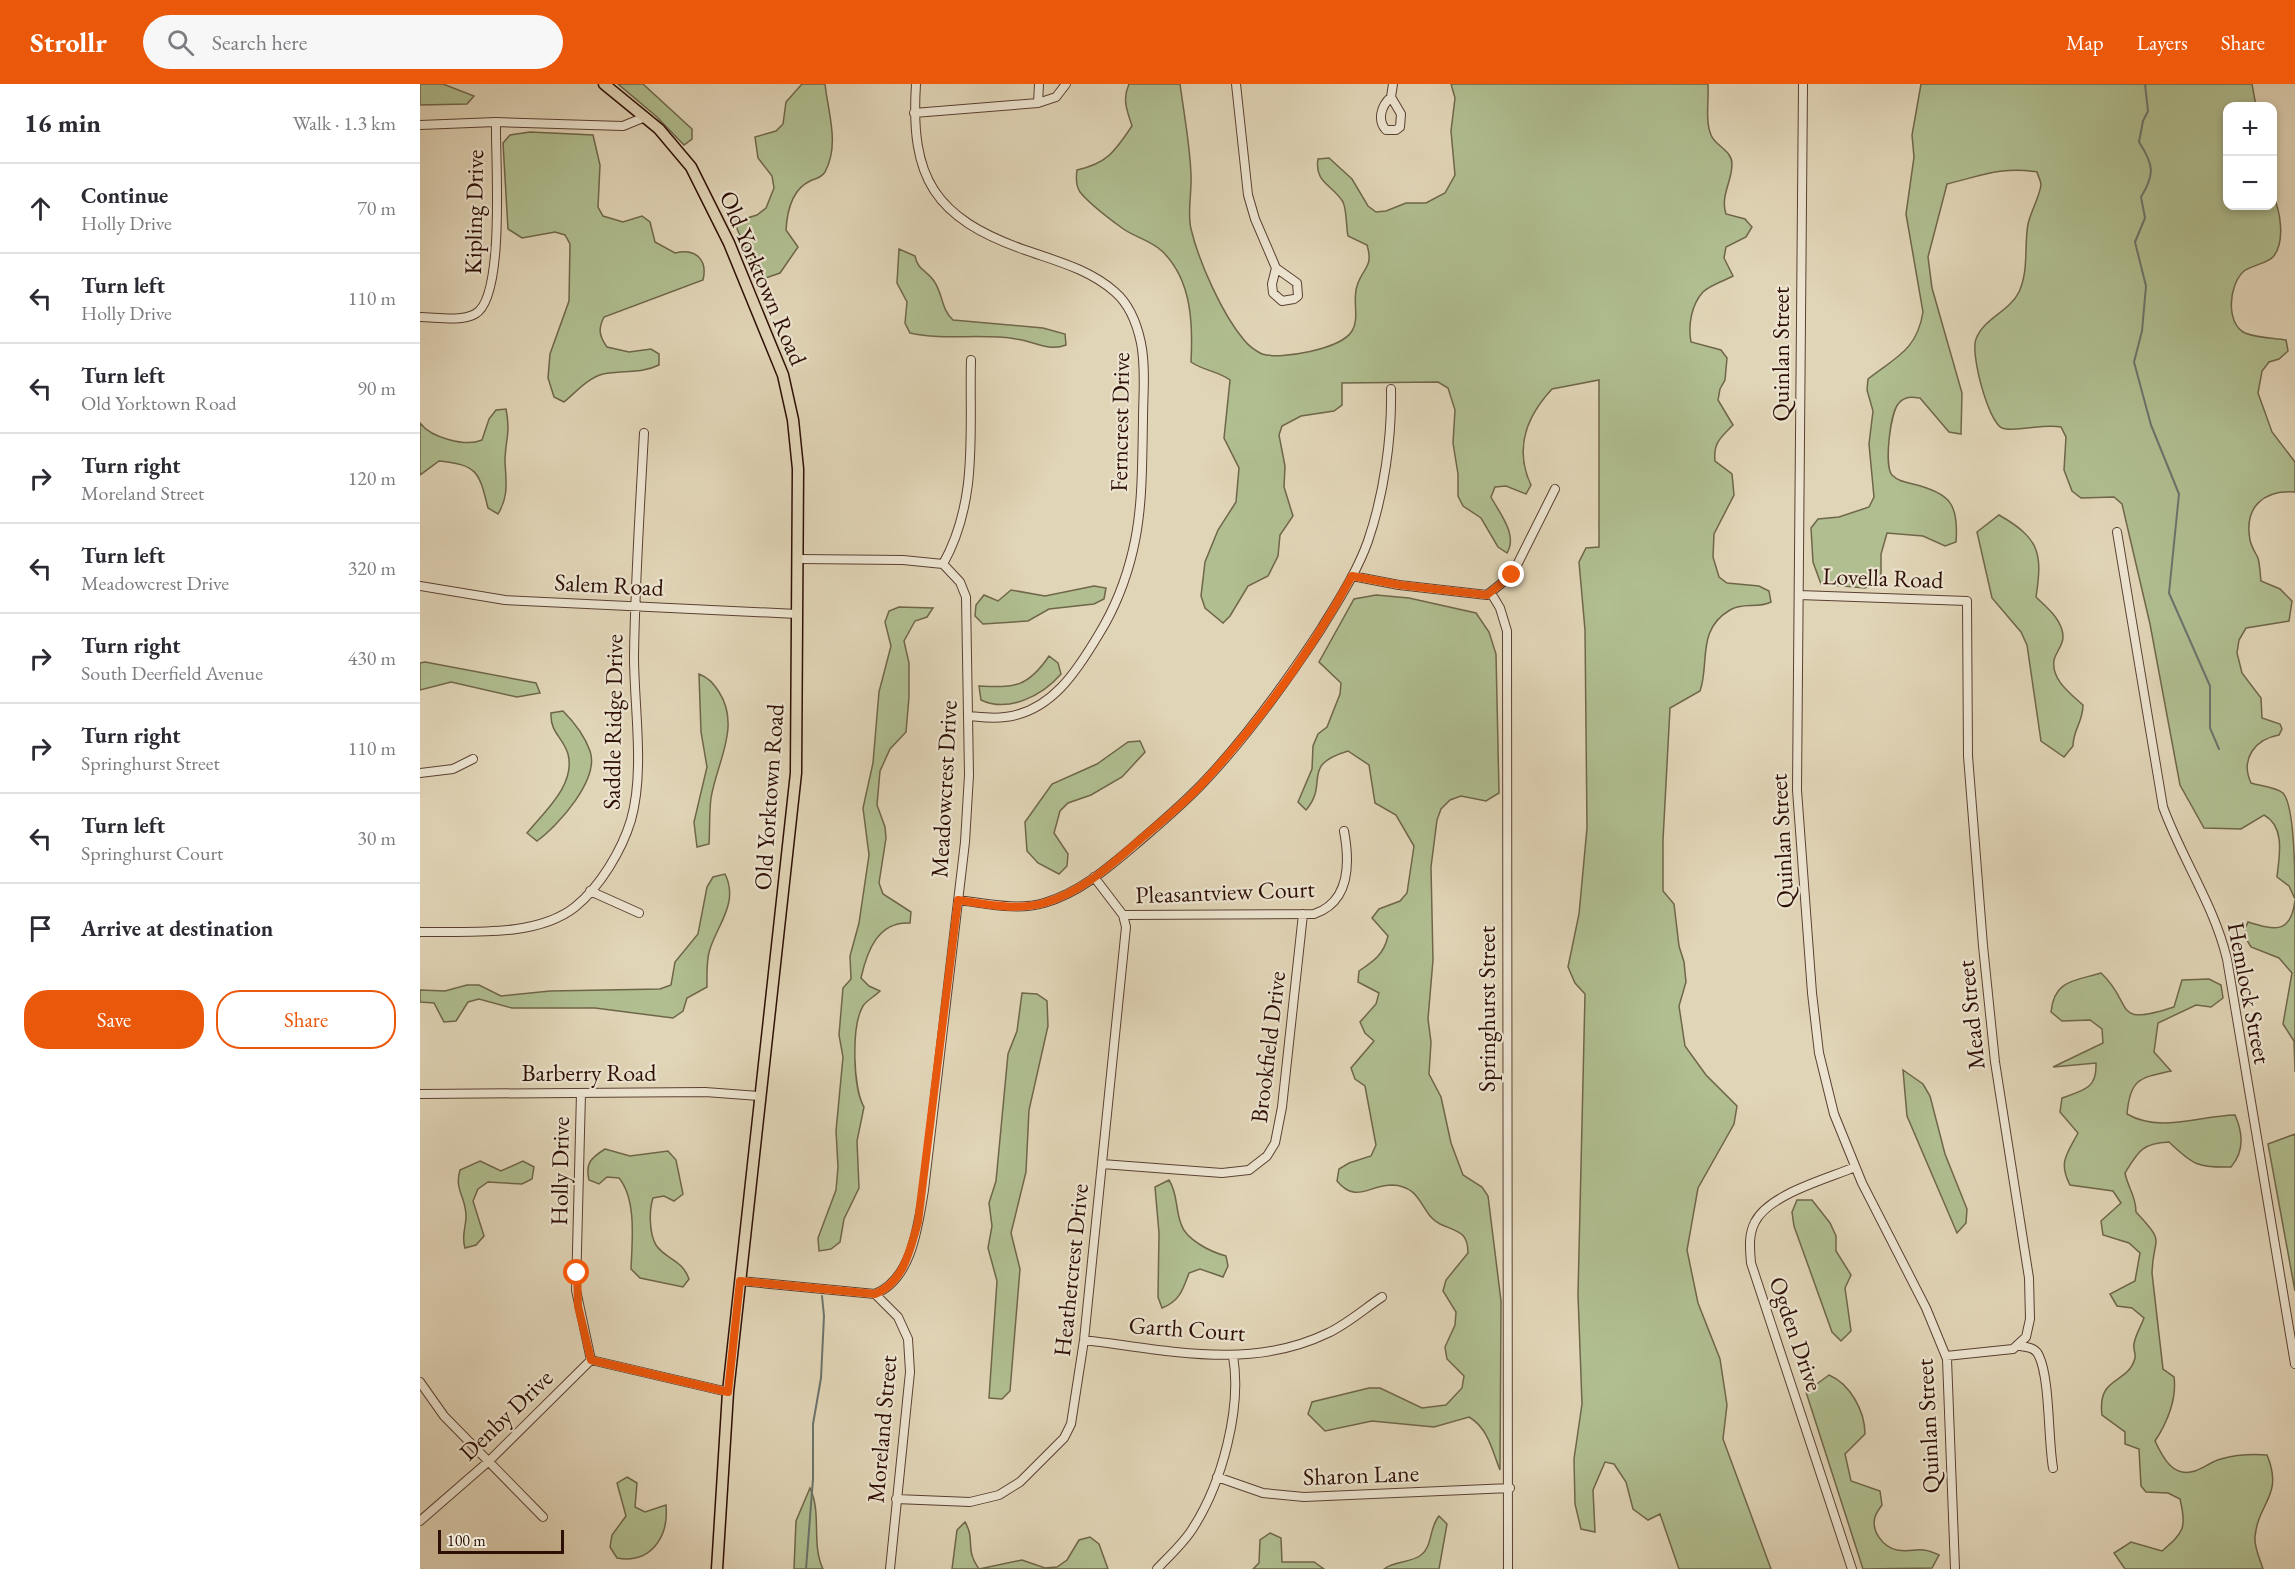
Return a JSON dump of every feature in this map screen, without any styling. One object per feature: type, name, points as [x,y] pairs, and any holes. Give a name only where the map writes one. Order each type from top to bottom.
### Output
[{"type":"main road","name":"Old Yorktown Road","points":[[604,84],[672,142],[691,167],[729,243],[783,375],[793,420],[798,469],[796,773],[728,1392],[717,1569]]},
{"type":"street","name":"Ferncrest Drive","points":[[916,84],[914,113],[919,160],[928,183],[950,210],[978,230],[1023,250],[1063,262],[1106,284],[1132,314],[1143,356],[1142,463],[1137,530],[1127,572],[1112,612],[1083,660],[1062,688],[1047,701],[1020,714],[1003,718],[969,716]]},
{"type":"street","points":[[1038,104],[1039,84]]},
{"type":"street","points":[[914,113],[1038,104],[1056,97],[1066,84]]},
{"type":"street","points":[[1236,84],[1248,195],[1255,219],[1276,268]]},
{"type":"street","points":[[1391,97],[1393,84]]},
{"type":"street","name":"Quinlan Street","points":[[1803,84],[1797,790],[1812,993],[1825,1086],[1855,1167],[1926,1308],[1946,1356],[1955,1569]]},
{"type":"street","points":[[420,125],[496,122],[623,126],[645,117]]},
{"type":"street","name":"Kipling Drive","points":[[420,317],[463,318],[474,315],[480,310],[492,287],[496,244],[496,122]]},
{"type":"street","points":[[798,559],[903,560],[943,564],[961,523],[969,484],[971,360]]},
{"type":"street","points":[[958,900],[1007,906],[1042,904],[1095,877],[1203,783],[1303,657],[1352,576],[1368,542],[1382,487],[1392,410],[1391,388]]},
{"type":"street","name":"Saddle Ridge Drive","points":[[420,932],[507,931],[529,926],[574,908],[590,891],[621,846],[631,821],[636,796],[636,606],[644,434]]},
{"type":"street","points":[[1352,576],[1487,595],[1512,575],[1555,489]]},
{"type":"street","name":"Hemlock Street","points":[[2117,532],[2163,807],[2175,840],[2214,914],[2227,959],[2295,1364]]},
{"type":"street","name":"Meadowcrest Drive","points":[[875,1294],[895,1283],[918,1222],[965,842],[969,716],[966,597],[960,582],[943,564]]},
{"type":"street","name":"Salem Road","points":[[420,586],[505,600],[797,614]]},
{"type":"street","name":"Springhurst Street","points":[[1491,593],[1500,608],[1507,631],[1509,758],[1506,1004],[1510,1488],[1508,1569]]},
{"type":"street","name":"Lovella Road","points":[[1799,595],[1966,601]]},
{"type":"street","name":"Mead Street","points":[[1966,601],[1968,756],[1983,946],[2005,1133],[2029,1278],[2028,1331],[2020,1346]]},
{"type":"street","points":[[420,773],[453,769],[473,759]]},
{"type":"street","name":"Pleasantview Court","points":[[1095,877],[1123,915],[1303,914],[1325,910],[1340,894],[1348,863],[1344,831]]},
{"type":"street","points":[[590,891],[639,914]]},
{"type":"street","name":"Brookfield Drive","points":[[1102,1164],[1222,1173],[1249,1170],[1267,1156],[1275,1143],[1282,1107],[1303,914]]},
{"type":"street","name":"Heathercrest Drive","points":[[896,1499],[970,1502],[999,1495],[1020,1482],[1064,1438],[1071,1424],[1084,1340],[1102,1164],[1126,927],[1123,915]]},
{"type":"street","name":"Barberry Road","points":[[420,1094],[705,1092],[759,1096]]},
{"type":"street","name":"Holly Drive","points":[[581,1093],[576,1290],[591,1360]]},
{"type":"street","name":"Ogden Drive","points":[[1852,1569],[1751,1263],[1750,1249],[1755,1222],[1774,1201],[1855,1167]]},
{"type":"street","points":[[740,1281],[875,1294]]},
{"type":"street","name":"Moreland Street","points":[[875,1294],[898,1317],[910,1352],[910,1372],[890,1569]]},
{"type":"street","name":"Garth Court","points":[[1084,1340],[1233,1356],[1275,1351],[1329,1332],[1382,1297]]},
{"type":"street","points":[[1946,1356],[2013,1349],[2020,1346],[2033,1348],[2039,1355],[2044,1374],[2053,1468]]},
{"type":"street","points":[[1157,1569],[1193,1528],[1217,1477],[1234,1413],[1236,1391],[1233,1356]]},
{"type":"street","points":[[591,1360],[728,1392]]},
{"type":"street","name":"Denby Drive","points":[[420,1521],[489,1461],[591,1360]]},
{"type":"street","points":[[420,1382],[444,1416],[543,1517]]},
{"type":"street","name":"Sharon Lane","points":[[1217,1477],[1263,1493],[1305,1497],[1510,1488]]},
{"type":"green space","points":[[420,84],[443,84],[474,96],[467,104],[420,105]]},
{"type":"green space","points":[[618,84],[643,84],[692,129],[692,139],[684,145],[657,117]]},
{"type":"green space","points":[[802,84],[825,84],[832,128],[832,151],[825,172],[798,190],[791,202],[786,230],[798,247],[780,273],[760,280],[734,222],[757,215],[766,208],[774,188],[772,176],[758,158],[755,137],[776,131],[783,124],[786,102]]},
{"type":"green space","points":[[1129,84],[1180,84],[1189,152],[1191,182],[1189,216],[1205,272],[1228,316],[1246,342],[1262,354],[1283,355],[1324,348],[1346,337],[1352,331],[1356,315],[1356,292],[1369,259],[1367,245],[1348,236],[1343,202],[1322,179],[1318,159],[1329,158],[1352,179],[1368,206],[1376,212],[1386,211],[1406,203],[1426,203],[1445,193],[1455,175],[1451,131],[1455,98],[1451,84],[1708,84],[1709,129],[1713,139],[1729,155],[1732,164],[1724,201],[1726,214],[1745,219],[1752,227],[1746,237],[1726,247],[1724,258],[1733,276],[1703,292],[1693,309],[1690,323],[1691,342],[1721,350],[1727,358],[1725,380],[1718,400],[1733,425],[1715,449],[1715,461],[1732,474],[1734,495],[1714,534],[1713,557],[1719,577],[1727,583],[1759,586],[1769,591],[1771,602],[1735,608],[1719,618],[1708,637],[1700,691],[1670,708],[1663,840],[1663,891],[1674,904],[1679,946],[1684,962],[1686,982],[1679,1006],[1685,1046],[1706,1075],[1737,1106],[1734,1124],[1698,1188],[1687,1250],[1698,1303],[1720,1359],[1727,1405],[1723,1439],[1771,1569],[1679,1569],[1660,1514],[1648,1520],[1633,1509],[1626,1482],[1614,1464],[1605,1462],[1593,1490],[1595,1532],[1581,1529],[1575,1504],[1574,1459],[1582,1404],[1578,1295],[1585,994],[1575,983],[1568,967],[1579,914],[1587,828],[1585,630],[1579,562],[1586,548],[1599,547],[1599,380],[1552,389],[1529,422],[1523,446],[1523,459],[1531,485],[1526,494],[1506,486],[1495,487],[1491,497],[1509,532],[1510,546],[1507,553],[1498,547],[1481,518],[1463,506],[1458,496],[1458,474],[1453,443],[1455,410],[1448,388],[1438,382],[1342,383],[1342,405],[1334,411],[1301,416],[1282,426],[1279,435],[1285,466],[1284,487],[1293,516],[1280,535],[1278,556],[1268,576],[1248,586],[1230,616],[1223,623],[1205,608],[1201,596],[1205,562],[1218,530],[1236,502],[1239,468],[1224,438],[1230,380],[1191,362],[1191,318],[1185,289],[1172,263],[1157,247],[1127,231],[1100,211],[1080,192],[1077,184],[1077,170],[1104,160],[1132,126],[1126,100]]},
{"type":"green space","points":[[1921,84],[2252,84],[2255,102],[2223,102],[2223,210],[2277,210],[2277,206],[2281,235],[2273,257],[2247,269],[2239,277],[2231,303],[2234,321],[2245,333],[2286,340],[2288,351],[2279,359],[2269,362],[2262,371],[2258,393],[2272,432],[2295,462],[2295,492],[2274,494],[2258,503],[2250,518],[2249,528],[2251,542],[2259,561],[2261,581],[2280,589],[2292,601],[2289,621],[2246,628],[2239,640],[2237,653],[2242,673],[2261,698],[2262,718],[2280,724],[2282,729],[2279,735],[2270,737],[2257,746],[2247,766],[2251,783],[2280,791],[2287,800],[2294,842],[2295,899],[2289,886],[2277,877],[2280,843],[2276,827],[2271,820],[2264,815],[2241,829],[2204,828],[2180,785],[2150,624],[2122,504],[2114,497],[2081,498],[2072,491],[2064,470],[2066,437],[2061,427],[2002,428],[1991,413],[1986,401],[1978,371],[1976,339],[1985,326],[2015,299],[2022,284],[2028,224],[2041,185],[2037,172],[2002,171],[1947,184],[1928,257],[1932,288],[1962,393],[1961,434],[1949,432],[1920,398],[1904,399],[1899,403],[1893,417],[1888,461],[1892,475],[1897,479],[1936,492],[1950,502],[1956,518],[1956,542],[1945,546],[1923,536],[1887,533],[1881,554],[1881,575],[1875,584],[1865,588],[1821,584],[1813,562],[1811,528],[1818,519],[1839,517],[1869,507],[1874,497],[1869,444],[1873,411],[1867,390],[1868,379],[1904,352],[1916,335],[1923,312],[1906,214],[1914,157],[1912,135]]},
{"type":"green space","points":[[530,132],[593,135],[600,165],[598,207],[603,216],[623,222],[642,216],[650,222],[655,242],[675,253],[694,254],[704,266],[703,280],[604,317],[600,332],[607,347],[629,352],[651,349],[659,354],[659,365],[645,370],[603,374],[582,386],[564,402],[554,397],[548,378],[550,354],[569,301],[570,244],[565,235],[555,232],[522,238],[508,229],[503,143],[510,135]]},
{"type":"green space","points":[[899,249],[915,256],[920,268],[931,277],[937,286],[946,311],[953,320],[1043,328],[1065,334],[1066,345],[1053,347],[1003,337],[936,336],[910,333],[905,323],[907,302],[897,283]]},
{"type":"green space","points":[[506,409],[508,425],[505,462],[506,488],[504,501],[498,514],[488,508],[479,478],[469,468],[439,461],[420,475],[420,423],[440,437],[458,442],[475,442],[482,440],[489,419],[496,410]]},
{"type":"green space","points":[[1999,515],[2023,531],[2035,548],[2039,568],[2036,597],[2055,616],[2063,635],[2054,660],[2056,674],[2063,686],[2083,705],[2073,746],[2064,757],[2041,741],[2027,645],[2021,632],[1992,598],[1977,532]]},
{"type":"green space","points":[[1094,586],[1106,588],[1104,599],[1094,604],[1049,609],[1028,621],[983,624],[975,616],[976,605],[984,595],[998,601],[1011,590],[1045,596]]},
{"type":"green space","points":[[1376,595],[1409,598],[1476,613],[1489,632],[1496,654],[1499,793],[1486,801],[1461,796],[1450,800],[1441,809],[1437,820],[1431,867],[1433,960],[1428,1019],[1431,1042],[1429,1074],[1441,1097],[1451,1143],[1463,1175],[1482,1187],[1488,1196],[1501,1301],[1500,1470],[1485,1433],[1469,1417],[1434,1427],[1372,1421],[1325,1431],[1308,1414],[1312,1402],[1369,1388],[1380,1388],[1422,1408],[1446,1405],[1462,1388],[1464,1376],[1447,1359],[1445,1347],[1455,1325],[1456,1312],[1443,1291],[1446,1280],[1468,1253],[1464,1236],[1433,1219],[1410,1190],[1392,1185],[1357,1192],[1344,1188],[1337,1181],[1339,1169],[1371,1156],[1376,1145],[1365,1086],[1355,1079],[1351,1068],[1374,1041],[1365,1033],[1360,1022],[1376,1004],[1379,993],[1358,982],[1359,971],[1374,960],[1384,948],[1388,936],[1372,918],[1379,909],[1400,901],[1407,893],[1414,846],[1396,815],[1375,803],[1369,765],[1348,751],[1324,763],[1320,769],[1313,800],[1306,810],[1298,802],[1312,769],[1313,746],[1318,734],[1327,727],[1340,694],[1341,683],[1319,662],[1354,599]]},
{"type":"green space","points":[[899,607],[933,608],[927,617],[915,621],[904,641],[909,663],[906,732],[890,749],[880,771],[877,805],[885,827],[886,838],[879,883],[883,894],[911,912],[910,923],[899,924],[882,932],[871,948],[861,978],[869,986],[880,991],[863,1006],[859,1015],[855,1042],[856,1072],[860,1098],[864,1107],[857,1141],[859,1188],[844,1219],[840,1242],[831,1249],[819,1251],[818,1238],[836,1190],[838,1167],[836,1131],[843,1057],[839,1035],[843,988],[851,979],[850,956],[859,923],[869,855],[863,808],[873,763],[879,692],[891,646],[885,622],[889,611]]},
{"type":"green space","points":[[1049,656],[1058,663],[1061,674],[1044,689],[1024,700],[1002,705],[981,700],[979,686],[1011,686],[1027,680]]},
{"type":"green space","points":[[425,662],[536,683],[540,693],[517,697],[451,682],[420,690],[420,663]]},
{"type":"green space","points":[[699,674],[706,677],[719,692],[728,718],[728,731],[711,798],[709,844],[697,847],[694,822],[707,767],[701,732]]},
{"type":"green space","points":[[563,711],[575,725],[590,751],[589,775],[566,813],[537,841],[527,833],[550,807],[567,776],[568,754],[551,720],[551,713]]},
{"type":"green space","points":[[1140,741],[1145,752],[1122,777],[1091,795],[1068,803],[1060,811],[1054,833],[1068,854],[1067,866],[1059,874],[1038,863],[1027,851],[1025,822],[1052,784],[1097,764],[1128,742]]},
{"type":"green space","points":[[725,874],[729,884],[729,903],[709,953],[707,987],[687,998],[683,1011],[673,1018],[595,1008],[512,1008],[479,999],[468,1002],[456,1021],[444,1022],[434,1003],[420,1002],[420,990],[445,991],[467,985],[479,985],[501,996],[550,991],[660,989],[671,985],[675,962],[698,934],[707,887],[713,877]]},
{"type":"green space","points":[[2295,900],[2295,1072],[2294,1041],[2283,1024],[2292,973],[2279,958],[2251,947],[2243,934],[2248,922],[2273,928],[2285,924],[2290,919]]},
{"type":"green space","points":[[2101,973],[2111,984],[2126,1009],[2132,1014],[2140,1015],[2174,1007],[2182,980],[2209,979],[2221,985],[2223,998],[2211,1007],[2196,1005],[2158,1023],[2154,1052],[2171,1071],[2144,1078],[2138,1082],[2128,1102],[2127,1114],[2140,1120],[2166,1123],[2235,1115],[2240,1129],[2241,1142],[2235,1161],[2231,1167],[2203,1166],[2184,1156],[2169,1142],[2153,1144],[2142,1150],[2125,1173],[2135,1201],[2136,1212],[2155,1236],[2152,1273],[2163,1369],[2174,1377],[2175,1385],[2170,1410],[2155,1441],[2165,1460],[2181,1472],[2195,1471],[2218,1460],[2232,1457],[2267,1455],[2273,1480],[2255,1537],[2256,1549],[2263,1569],[2125,1569],[2114,1553],[2131,1542],[2162,1551],[2179,1534],[2183,1517],[2180,1499],[2168,1493],[2146,1492],[2141,1486],[2139,1449],[2125,1444],[2125,1432],[2102,1415],[2104,1393],[2131,1367],[2135,1356],[2135,1341],[2144,1318],[2132,1308],[2117,1306],[2110,1294],[2135,1281],[2140,1253],[2129,1243],[2103,1235],[2101,1221],[2121,1203],[2113,1191],[2070,1185],[2064,1164],[2078,1133],[2060,1112],[2062,1098],[2088,1087],[2096,1072],[2096,1063],[2053,1067],[2103,1043],[2102,1029],[2090,1020],[2062,1021],[2051,1012],[2053,1001],[2056,994],[2067,984]]},
{"type":"green space","points":[[1022,993],[1037,994],[1047,1001],[1048,1026],[1029,1110],[1026,1172],[1011,1233],[1020,1269],[1010,1391],[1002,1399],[989,1398],[997,1281],[988,1248],[992,1226],[989,1203],[996,1181],[1008,1054],[1017,1031]]},
{"type":"green space","points":[[1903,1070],[1923,1084],[1930,1096],[1945,1154],[1967,1209],[1966,1223],[1957,1233],[1907,1116]]},
{"type":"green space","points":[[2295,1134],[2295,1291],[2268,1144]]},
{"type":"green space","points":[[605,1149],[630,1156],[668,1151],[676,1160],[683,1194],[674,1201],[664,1196],[653,1198],[650,1222],[656,1245],[686,1272],[689,1279],[683,1287],[640,1278],[631,1269],[632,1222],[625,1187],[619,1178],[607,1177],[599,1184],[589,1180],[590,1162]]},
{"type":"green space","points":[[480,1161],[501,1171],[523,1161],[534,1167],[532,1179],[522,1184],[488,1182],[478,1189],[473,1201],[484,1236],[476,1245],[465,1248],[463,1240],[465,1209],[458,1183],[460,1170]]},
{"type":"green space","points":[[1169,1180],[1184,1230],[1193,1240],[1213,1252],[1226,1256],[1228,1266],[1223,1277],[1200,1269],[1189,1273],[1177,1298],[1162,1308],[1158,1297],[1159,1233],[1155,1187]]},
{"type":"green space","points":[[1797,1200],[1812,1200],[1830,1223],[1836,1236],[1836,1251],[1851,1275],[1845,1288],[1851,1331],[1841,1341],[1832,1332],[1794,1226],[1792,1212]]},
{"type":"green space","points":[[1829,1375],[1837,1379],[1850,1392],[1862,1416],[1865,1434],[1845,1454],[1851,1481],[1880,1491],[1882,1505],[1874,1522],[1879,1538],[1887,1546],[1897,1550],[1926,1550],[1939,1555],[1932,1568],[1863,1569],[1806,1392]]},
{"type":"green space","points":[[627,1477],[637,1483],[635,1507],[645,1512],[666,1505],[664,1528],[655,1546],[639,1557],[629,1559],[617,1558],[610,1547],[612,1535],[626,1516],[617,1483]]},
{"type":"green space","points":[[810,1488],[814,1498],[819,1559],[823,1569],[794,1569],[796,1521]]},
{"type":"green space","points":[[1439,1516],[1447,1524],[1439,1569],[1384,1569],[1421,1555],[1427,1547]]},
{"type":"green space","points":[[965,1522],[970,1534],[972,1555],[979,1569],[952,1569],[957,1530]]},
{"type":"green space","points":[[1270,1533],[1281,1538],[1282,1562],[1314,1562],[1324,1569],[1253,1569],[1259,1563],[1260,1540]]},
{"type":"green space","points":[[1090,1537],[1099,1544],[1108,1569],[979,1569],[1022,1560],[1045,1568],[1057,1567],[1067,1560],[1079,1540]]},
{"type":"waterway","points":[[2145,84],[2148,111],[2143,121],[2139,142],[2148,157],[2151,169],[2149,182],[2141,197],[2145,218],[2135,242],[2146,286],[2142,331],[2134,362],[2151,425],[2179,494],[2169,593],[2210,686],[2210,728],[2219,749]]},
{"type":"waterway","points":[[806,1569],[813,1479],[813,1424],[821,1378],[824,1316],[822,1296]]},
{"type":"route","points":[[577,1273],[578,1306],[591,1360],[728,1392],[740,1281],[875,1294],[886,1290],[895,1283],[911,1246],[924,1190],[958,900],[1007,906],[1042,904],[1083,885],[1112,864],[1203,783],[1303,657],[1352,576],[1400,585],[1487,595],[1512,575]]}]
